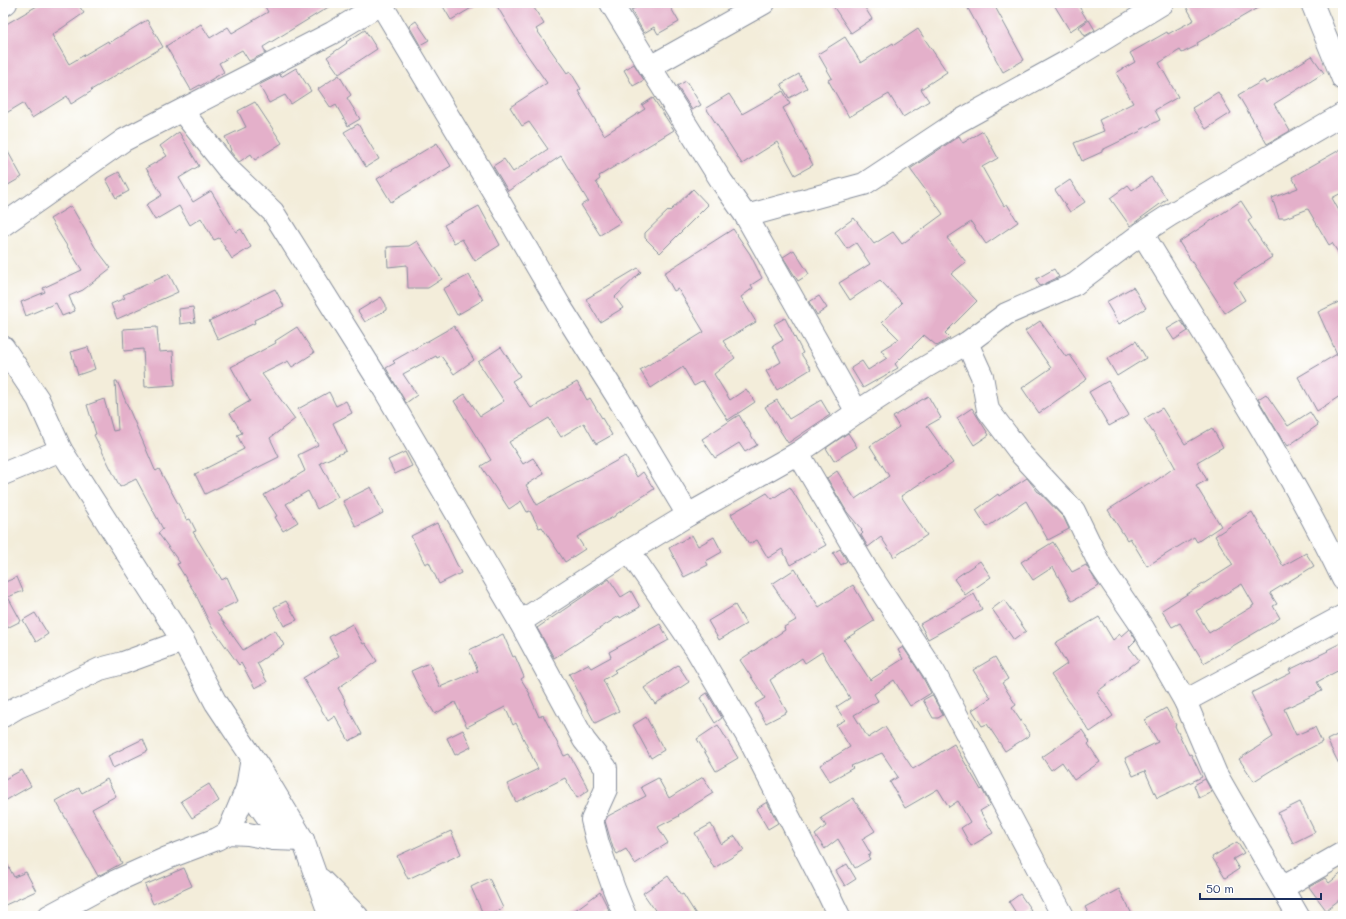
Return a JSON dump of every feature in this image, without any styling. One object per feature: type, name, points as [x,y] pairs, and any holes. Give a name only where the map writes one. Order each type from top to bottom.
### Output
[{"type":"street","points":[[3,224],[124,140],[332,33],[381,3],[560,306],[618,398],[688,515]]},
{"type":"street","points":[[612,3],[722,182],[746,216],[857,412]]},
{"type":"street","points":[[650,67],[764,3]]},
{"type":"street","points":[[746,216],[864,184],[956,123],[1068,61],[1163,3]]},
{"type":"street","points":[[1312,3],[1343,79]]},
{"type":"street","points":[[182,111],[228,169],[273,212],[384,389],[520,622],[584,740],[606,768],[606,789],[592,820],[598,844],[625,916]]},
{"type":"street","points":[[520,622],[629,551],[688,515],[798,453],[924,368],[967,343],[1006,314],[1075,284],[1142,233],[1170,215],[1343,114]]},
{"type":"street","points":[[1142,233],[1260,427],[1324,539],[1343,579]]},
{"type":"street","points":[[967,343],[982,376],[988,410],[1022,455],[1074,511],[1100,565],[1144,628],[1185,701],[1216,774],[1298,916]]},
{"type":"street","points":[[3,347],[38,399],[61,450],[183,641],[216,703],[252,758],[293,840],[316,876],[357,916]]},
{"type":"street","points":[[3,474],[61,450]]},
{"type":"street","points":[[798,453],[866,570],[934,672],[1063,916]]},
{"type":"street","points":[[629,551],[696,648],[750,741],[839,916]]},
{"type":"street","points":[[1185,701],[1343,616]]},
{"type":"street","points":[[3,716],[18,707],[100,669],[123,663],[183,641]]},
{"type":"street","points":[[228,833],[247,788],[252,758]]},
{"type":"street","points":[[247,788],[293,840]]},
{"type":"street","points":[[49,916],[106,886],[167,858],[217,839],[228,833],[293,840]]},
{"type":"street","points":[[1282,888],[1343,853]]},
{"type":"street","points":[[316,876],[330,916]]},
{"type":"building","points":[[42,3],[77,3],[84,13],[52,35],[69,64],[108,41],[109,43],[147,20],[163,47],[91,90],[92,91],[71,104],[67,96],[32,118],[23,103],[3,115],[3,26]]},
{"type":"building","points":[[263,3],[335,3],[263,47],[266,53],[249,61],[242,50],[219,63],[224,72],[191,90],[166,46],[201,24],[210,38],[228,27],[232,33],[268,12]]},
{"type":"building","points":[[441,3],[480,3],[451,20]]},
{"type":"building","points":[[495,3],[531,3],[544,24],[536,29],[567,73],[570,71],[581,89],[578,91],[604,135],[645,109],[642,105],[653,98],[674,130],[599,176],[600,179],[596,182],[621,222],[600,235],[581,205],[588,201],[561,156],[508,191],[493,166],[504,159],[513,172],[548,149],[529,122],[522,126],[510,107],[547,83],[523,49]]},
{"type":"building","points":[[632,3],[668,3],[679,22],[658,34],[654,27],[644,33],[631,10],[635,8]]},
{"type":"building","points":[[831,3],[862,3],[872,19],[851,33]]},
{"type":"building","points":[[965,3],[993,3],[1024,60],[1003,72]]},
{"type":"building","points":[[1053,3],[1077,3],[1087,20],[1070,31]]},
{"type":"building","points":[[1184,3],[1266,3],[1197,43],[1198,45],[1182,53],[1180,50],[1159,63],[1178,97],[1155,110],[1160,120],[1102,150],[1102,152],[1082,161],[1074,143],[1104,131],[1099,120],[1133,103],[1116,73],[1135,62],[1130,53],[1167,32],[1168,34],[1194,20]]},
{"type":"building","points":[[1089,20],[1095,30],[1085,36],[1079,27]]},
{"type":"building","points":[[416,21],[429,40],[420,45],[409,26]]},
{"type":"building","points":[[918,29],[947,72],[921,89],[929,101],[903,117],[889,94],[849,117],[828,80],[832,78],[818,54],[845,37],[861,63],[893,43],[894,45]]},
{"type":"building","points":[[365,30],[377,49],[339,74],[327,57],[347,43],[346,42]]},
{"type":"building","points":[[1312,56],[1324,73],[1274,104],[1290,131],[1267,144],[1238,95],[1264,80],[1266,84]]},
{"type":"building","points":[[634,64],[644,80],[633,86],[624,70]]},
{"type":"building","points":[[296,68],[311,91],[291,104],[285,95],[269,103],[259,85],[280,74],[281,77]]},
{"type":"building","points":[[799,74],[807,88],[789,98],[781,84]]},
{"type":"building","points":[[339,75],[351,95],[347,98],[360,119],[348,126],[336,105],[331,108],[318,89]]},
{"type":"building","points":[[686,81],[701,105],[692,110],[677,86]]},
{"type":"building","points":[[783,91],[790,104],[783,108],[813,165],[795,175],[777,142],[742,164],[706,108],[729,94],[742,114]]},
{"type":"building","points":[[1218,92],[1231,113],[1206,129],[1192,108]]},
{"type":"building","points":[[255,102],[282,143],[255,160],[251,154],[239,162],[230,151],[231,150],[225,137],[246,127],[238,111]]},
{"type":"building","points":[[358,124],[379,159],[366,167],[344,132]]},
{"type":"building","points":[[983,131],[998,158],[982,167],[1004,206],[1007,204],[1018,222],[986,244],[971,222],[947,238],[966,262],[951,274],[977,301],[945,333],[950,338],[937,346],[924,335],[895,364],[898,368],[863,388],[851,368],[862,361],[868,370],[887,358],[881,350],[899,339],[882,322],[902,303],[880,280],[850,300],[839,283],[870,264],[856,243],[847,249],[835,232],[854,218],[874,244],[893,232],[902,244],[943,214],[910,169],[959,136],[963,143]]},
{"type":"building","points":[[179,132],[199,166],[179,178],[193,202],[211,191],[236,232],[241,229],[251,247],[232,259],[219,238],[214,240],[201,218],[190,225],[179,206],[155,220],[146,205],[162,195],[146,168],[167,156],[160,146]]},
{"type":"building","points":[[3,143],[22,177],[3,188]]},
{"type":"building","points":[[437,143],[451,166],[391,202],[377,179]]},
{"type":"building","points":[[1343,148],[1343,192],[1332,198],[1343,218],[1343,260],[1332,243],[1329,245],[1308,209],[1285,218],[1279,218],[1272,198],[1298,188],[1292,177]]},
{"type":"building","points":[[119,172],[129,191],[116,198],[106,179]]},
{"type":"building","points":[[1151,177],[1167,199],[1130,226],[1110,198],[1128,185],[1132,190]]},
{"type":"building","points":[[1070,180],[1085,202],[1070,212],[1055,190]]},
{"type":"building","points":[[693,189],[708,205],[660,253],[645,238],[645,233]]},
{"type":"building","points":[[1241,201],[1252,218],[1248,221],[1272,257],[1234,282],[1245,300],[1225,313],[1179,242]]},
{"type":"building","points":[[71,206],[95,247],[111,268],[83,290],[69,296],[75,311],[62,316],[56,303],[26,316],[21,302],[45,292],[43,288],[82,270],[50,219]]},
{"type":"building","points":[[479,206],[500,245],[475,261],[462,239],[454,243],[444,225]]},
{"type":"building","points":[[733,229],[750,254],[762,278],[751,285],[753,288],[741,297],[756,322],[723,341],[735,358],[714,374],[730,400],[746,389],[755,402],[728,420],[703,381],[694,386],[683,367],[651,388],[640,370],[704,332],[678,289],[674,291],[664,273]]},
{"type":"building","points":[[417,241],[442,279],[428,288],[408,288],[407,265],[388,267],[387,247],[409,246]]},
{"type":"building","points":[[794,250],[809,274],[798,281],[783,257]]},
{"type":"building","points":[[638,268],[641,272],[615,297],[623,308],[600,322],[586,299]]},
{"type":"building","points":[[1054,269],[1059,277],[1040,286],[1036,279]]},
{"type":"building","points":[[169,274],[178,292],[117,319],[111,304],[125,298],[123,295]]},
{"type":"building","points":[[469,275],[483,300],[457,315],[443,289]]},
{"type":"building","points":[[1133,287],[1146,308],[1119,324],[1106,302]]},
{"type":"building","points":[[275,289],[284,306],[254,320],[255,323],[218,340],[209,321]]},
{"type":"building","points":[[819,296],[827,308],[817,315],[809,302]]},
{"type":"building","points":[[381,297],[386,305],[386,310],[365,322],[358,311]]},
{"type":"building","points":[[1343,300],[1343,394],[1317,411],[1298,377],[1337,354],[1318,312]]},
{"type":"building","points":[[193,307],[195,322],[180,324],[179,309]]},
{"type":"building","points":[[785,318],[803,353],[801,354],[811,369],[777,390],[766,371],[781,362],[773,346],[783,340],[774,324]]},
{"type":"building","points":[[1040,321],[1066,357],[1070,355],[1087,379],[1039,413],[1022,388],[1051,368],[1025,331]]},
{"type":"building","points":[[1181,321],[1188,331],[1174,340],[1167,329]]},
{"type":"building","points":[[454,326],[474,360],[454,374],[441,356],[437,358],[436,356],[403,374],[417,395],[406,403],[386,368],[395,363],[393,361]]},
{"type":"building","points":[[157,327],[159,352],[173,351],[175,385],[145,387],[143,349],[124,351],[123,329]]},
{"type":"building","points":[[297,327],[314,353],[292,367],[288,361],[262,374],[295,419],[270,438],[279,457],[205,494],[195,474],[244,449],[237,435],[242,433],[230,413],[250,401],[231,367],[276,343],[275,341]]},
{"type":"building","points":[[1136,341],[1146,358],[1117,376],[1107,359]]},
{"type":"building","points":[[88,347],[95,369],[78,375],[71,352]]},
{"type":"building","points":[[501,347],[520,376],[512,381],[531,408],[577,382],[587,400],[590,398],[612,435],[596,444],[584,423],[561,437],[549,418],[509,442],[523,464],[533,458],[544,474],[526,485],[537,505],[625,456],[637,477],[643,472],[654,489],[615,516],[577,537],[585,549],[565,562],[542,527],[539,528],[530,511],[527,512],[521,501],[509,509],[481,466],[491,460],[454,401],[465,394],[480,416],[504,401],[478,362]]},
{"type":"building","points":[[115,381],[117,381],[155,470],[156,471],[159,469],[187,520],[190,519],[196,531],[193,532],[222,580],[227,577],[238,601],[216,612],[243,650],[275,630],[284,645],[257,663],[267,682],[255,688],[241,663],[239,665],[211,626],[195,593],[177,564],[180,563],[158,533],[163,529],[136,479],[120,487],[94,435],[96,434],[87,405],[104,399],[113,431],[118,430]]},
{"type":"building","points":[[1108,381],[1129,415],[1109,426],[1089,392]]},
{"type":"building","points":[[329,392],[336,406],[346,401],[352,413],[333,423],[346,451],[320,463],[338,497],[317,509],[308,491],[286,504],[298,522],[283,531],[275,517],[277,516],[264,495],[305,471],[298,455],[318,445],[298,409]]},
{"type":"building","points":[[1266,394],[1288,426],[1310,412],[1318,425],[1288,446],[1285,442],[1284,443],[1258,399]]},
{"type":"building","points":[[928,396],[941,418],[927,426],[953,463],[901,496],[927,535],[894,557],[881,537],[868,547],[861,535],[863,533],[861,531],[862,530],[847,512],[827,478],[837,471],[855,499],[889,476],[870,446],[899,427],[893,417]]},
{"type":"building","points":[[777,400],[789,419],[821,400],[830,415],[788,443],[765,407]]},
{"type":"building","points":[[972,408],[989,435],[974,445],[957,418]]},
{"type":"building","points":[[1162,408],[1185,444],[1212,428],[1223,447],[1197,462],[1207,480],[1196,486],[1221,526],[1197,542],[1194,537],[1147,566],[1130,538],[1127,540],[1108,510],[1149,483],[1150,485],[1175,467],[1161,442],[1160,443],[1144,419]]},
{"type":"building","points":[[739,415],[757,445],[745,452],[739,443],[715,458],[702,439]]},
{"type":"building","points":[[848,433],[857,447],[834,461],[826,448]]},
{"type":"building","points":[[405,452],[412,466],[395,474],[388,460]]},
{"type":"building","points":[[1027,478],[1038,492],[1064,518],[1069,529],[1048,540],[1026,501],[987,527],[976,510],[998,494],[999,496]]},
{"type":"building","points":[[371,487],[383,513],[356,527],[343,501]]},
{"type":"building","points":[[790,487],[826,545],[790,565],[782,549],[768,558],[757,540],[749,544],[731,514],[767,493],[772,499]]},
{"type":"building","points":[[1252,512],[1283,566],[1306,553],[1314,566],[1270,593],[1277,604],[1273,606],[1280,618],[1204,663],[1180,623],[1172,627],[1162,610],[1233,565],[1215,536]],"holes":[[[1242,584],[1254,605],[1209,633],[1196,611]]]},
{"type":"building","points":[[437,523],[461,573],[439,584],[429,562],[425,564],[411,536]]},
{"type":"building","points":[[692,535],[698,546],[714,537],[722,552],[706,561],[708,565],[684,577],[669,548]]},
{"type":"building","points":[[1053,542],[1072,572],[1086,565],[1099,586],[1072,601],[1053,567],[1033,580],[1021,562]]},
{"type":"building","points":[[840,549],[847,561],[841,565],[833,553]]},
{"type":"building","points":[[980,561],[991,577],[965,595],[954,579]]},
{"type":"building","points":[[795,569],[819,607],[853,585],[874,621],[844,640],[870,680],[903,659],[898,650],[903,647],[931,693],[910,706],[894,680],[874,694],[878,701],[854,715],[868,738],[885,727],[913,769],[954,744],[981,790],[982,789],[990,805],[980,811],[993,833],[971,846],[961,828],[970,822],[958,801],[949,807],[938,789],[905,808],[890,782],[898,777],[882,753],[851,766],[853,768],[830,781],[820,765],[850,747],[836,725],[845,720],[836,707],[850,698],[822,652],[805,663],[802,658],[770,680],[787,712],[766,723],[755,704],[765,698],[740,660],[785,630],[784,627],[796,620],[772,584]]},
{"type":"building","points":[[17,577],[23,591],[8,597],[21,621],[3,630],[3,583]]},
{"type":"building","points":[[609,579],[621,597],[631,591],[640,607],[620,618],[619,616],[554,658],[537,628]]},
{"type":"building","points":[[974,594],[982,609],[928,639],[920,624]]},
{"type":"building","points":[[1004,600],[1026,631],[1014,640],[992,609]]},
{"type":"building","points":[[286,601],[297,620],[284,626],[274,607]]},
{"type":"building","points":[[735,605],[746,624],[719,640],[708,621]]},
{"type":"building","points":[[35,613],[48,634],[36,642],[23,620]]},
{"type":"building","points":[[1099,617],[1113,640],[1120,634],[1121,636],[1129,629],[1136,640],[1129,647],[1139,660],[1097,692],[1113,716],[1090,732],[1051,675],[1067,664],[1055,643]]},
{"type":"building","points":[[352,624],[363,644],[365,643],[377,661],[338,688],[362,734],[349,741],[335,716],[328,721],[303,678],[339,656],[329,637]]},
{"type":"building","points":[[660,624],[669,640],[614,670],[616,672],[603,680],[619,711],[595,723],[569,674],[588,664],[591,668],[611,657],[609,652]]},
{"type":"building","points":[[503,634],[513,657],[515,656],[524,677],[521,679],[530,694],[539,717],[543,715],[564,756],[569,754],[589,790],[577,798],[565,778],[516,802],[507,784],[538,769],[516,723],[513,725],[505,707],[467,727],[455,702],[435,714],[419,688],[411,671],[429,663],[440,687],[478,671],[469,650]]},
{"type":"building","points":[[1343,642],[1343,668],[1317,682],[1322,691],[1284,709],[1296,735],[1315,727],[1322,742],[1293,757],[1254,781],[1239,759],[1273,737],[1251,693],[1291,673],[1289,670]]},
{"type":"building","points":[[995,657],[1008,679],[1002,683],[1016,705],[1012,708],[1030,735],[1005,751],[987,724],[982,726],[972,710],[991,698],[973,670]]},
{"type":"building","points":[[678,665],[689,682],[655,704],[644,688]]},
{"type":"building","points":[[707,693],[722,718],[715,723],[700,698]]},
{"type":"building","points":[[932,695],[943,715],[938,718],[933,718],[923,700]]},
{"type":"building","points":[[1166,708],[1176,725],[1175,726],[1189,755],[1191,754],[1202,777],[1157,798],[1145,771],[1133,776],[1125,758],[1158,742],[1145,720]]},
{"type":"building","points":[[646,717],[664,750],[651,758],[633,725]]},
{"type":"building","points":[[718,725],[738,758],[716,771],[697,739]]},
{"type":"building","points":[[463,730],[471,747],[455,755],[447,738]]},
{"type":"building","points":[[1082,730],[1090,742],[1088,744],[1100,762],[1074,780],[1062,762],[1051,770],[1042,757]]},
{"type":"building","points":[[1343,732],[1343,772],[1327,740]]},
{"type":"building","points":[[143,739],[148,751],[113,768],[108,756]]},
{"type":"building","points":[[22,770],[31,786],[3,802],[3,780]]},
{"type":"building","points":[[703,777],[713,793],[678,815],[679,816],[658,827],[668,843],[635,864],[626,849],[617,854],[613,848],[605,821],[608,816],[646,796],[641,787],[658,778],[669,798]]},
{"type":"building","points":[[107,779],[116,796],[92,809],[122,863],[98,876],[56,801],[79,788],[82,793]]},
{"type":"building","points":[[1205,779],[1212,792],[1199,798],[1194,785]]},
{"type":"building","points":[[209,784],[219,801],[192,818],[181,801]]},
{"type":"building","points":[[853,798],[875,831],[862,839],[871,854],[868,856],[870,859],[855,868],[838,839],[825,849],[815,835],[826,826],[821,818]]},
{"type":"building","points":[[767,802],[778,823],[768,829],[756,809]]},
{"type":"building","points":[[1300,802],[1315,832],[1293,843],[1278,813]]},
{"type":"building","points":[[711,824],[721,844],[735,836],[744,850],[714,868],[695,833]]},
{"type":"building","points":[[451,831],[461,854],[408,879],[397,856]]},
{"type":"building","points":[[1237,842],[1244,853],[1233,859],[1239,869],[1225,878],[1212,857]]},
{"type":"building","points":[[3,856],[14,877],[26,872],[36,891],[3,906]]},
{"type":"building","points":[[847,864],[856,879],[845,886],[836,871]]},
{"type":"building","points":[[184,868],[192,886],[153,904],[145,885]]},
{"type":"building","points":[[1343,872],[1343,897],[1326,910],[1309,887],[1325,878],[1329,883]]},
{"type":"building","points":[[668,876],[681,895],[683,894],[697,916],[659,916],[643,893]]},
{"type":"building","points":[[489,878],[503,908],[484,916],[471,887]]},
{"type":"building","points":[[1119,889],[1133,916],[1090,916],[1085,907]]},
{"type":"building","points":[[600,892],[609,910],[599,916],[567,916]]},
{"type":"building","points":[[1020,894],[1031,910],[1022,916],[1018,916],[1009,902]]}]
